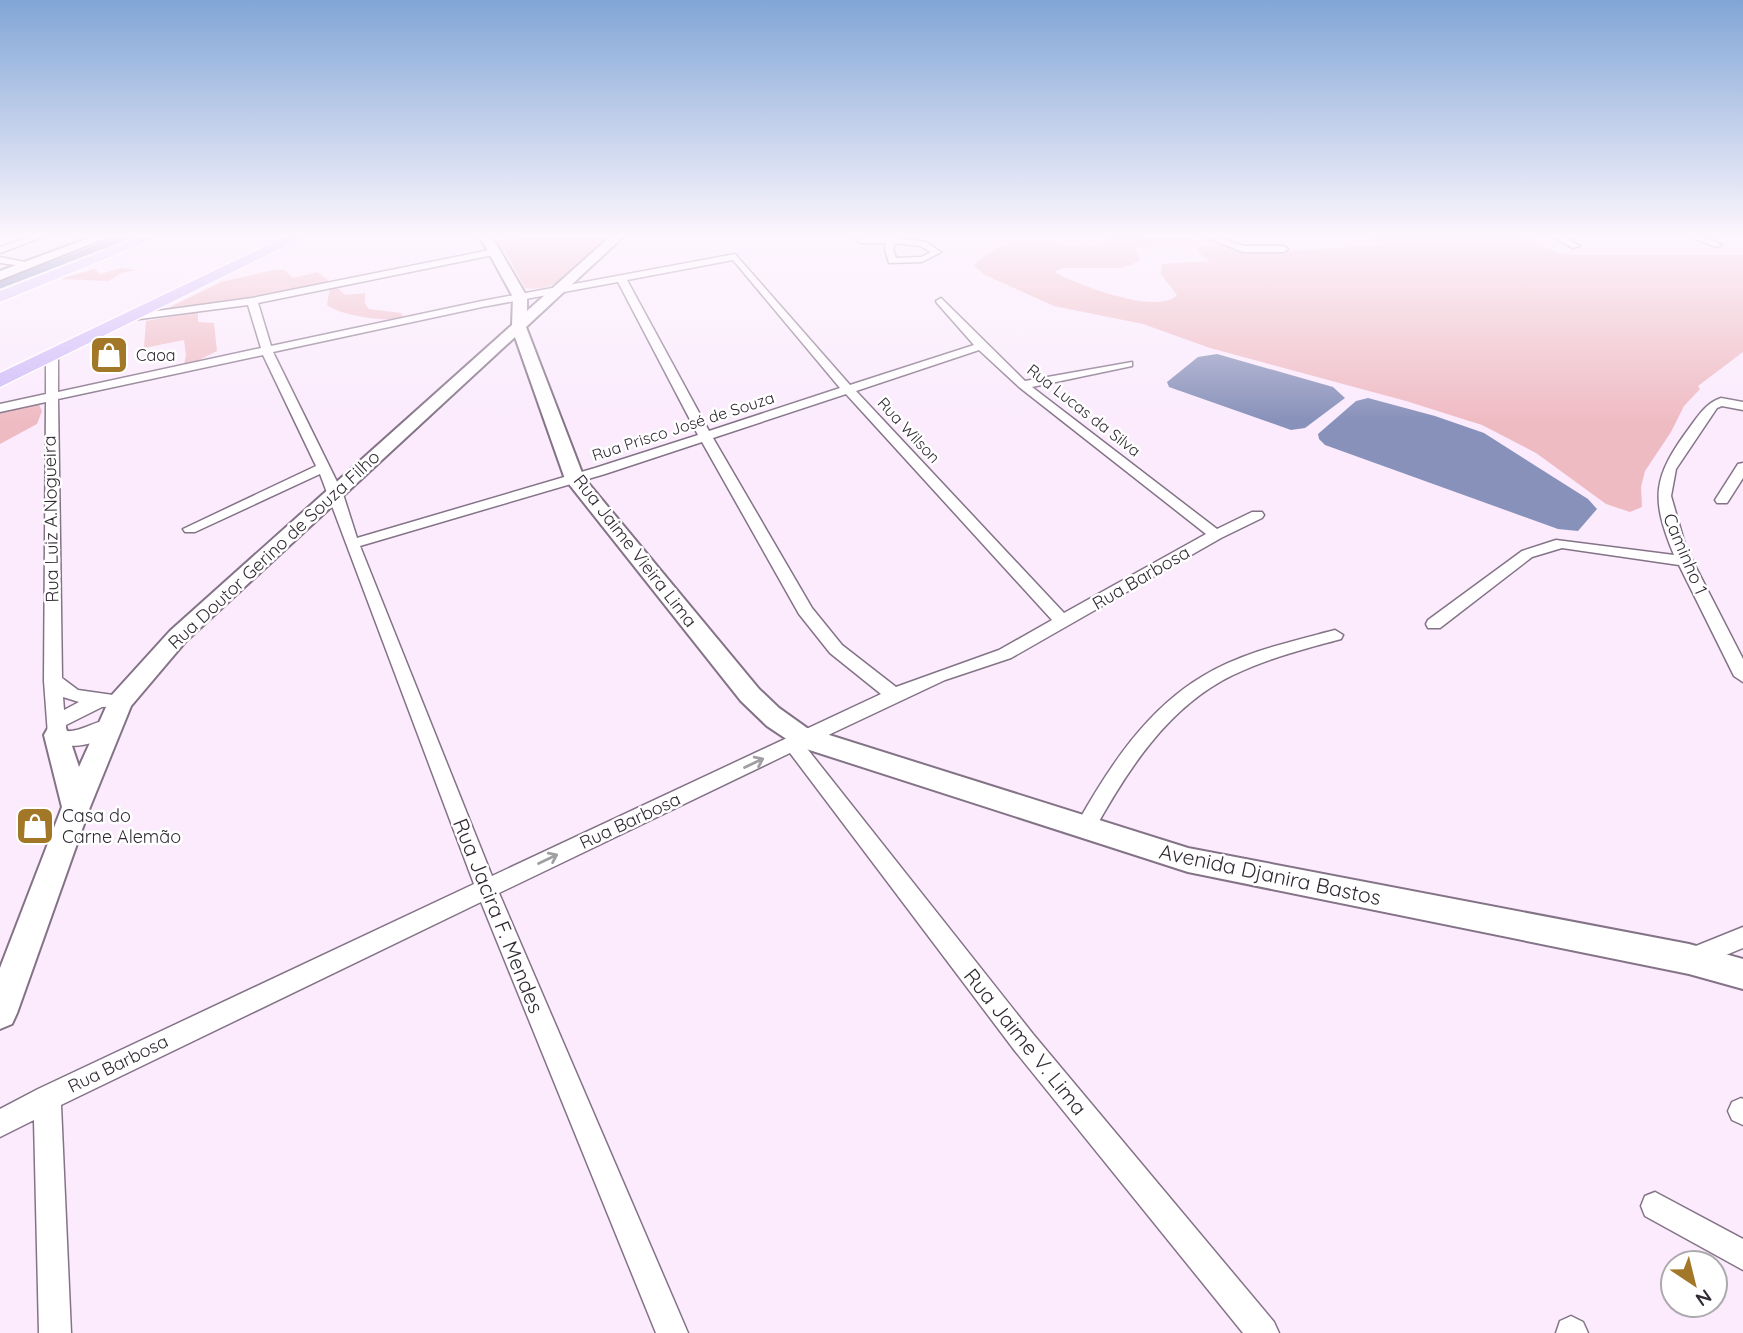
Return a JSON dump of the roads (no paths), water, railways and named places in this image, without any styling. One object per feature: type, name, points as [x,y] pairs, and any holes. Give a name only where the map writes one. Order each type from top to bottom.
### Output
[{"type":"highway","points":[[0,374],[159,297]]},
{"type":"highway","points":[[0,382],[173,297]]},
{"type":"main road","name":"Rua Jaime Vieira Lima","points":[[513,297],[575,479],[750,695],[768,715],[800,742]]},
{"type":"main road","name":"Rua Doutor Gerino de Souza Filho","points":[[0,1013],[109,726],[110,701],[462,377],[519,311],[545,297]]},
{"type":"main road","points":[[57,728],[76,807]]},
{"type":"main road","name":"Avenida Djanira Bastos","points":[[800,742],[1233,870],[1689,959],[1743,974]]},
{"type":"street","points":[[132,317],[271,297]]},
{"type":"street","points":[[0,408],[267,351],[519,311],[545,297]]},
{"type":"street","points":[[632,297],[706,437],[818,629],[836,649],[894,695]]},
{"type":"street","name":"Rua Wilson","points":[[769,297],[848,390],[1063,622]]},
{"type":"street","name":"Rua Jacira F. Mendes","points":[[252,301],[267,351],[336,494],[352,544],[486,888],[672,1333]]},
{"type":"street","name":"Rua Lucas da Silva","points":[[941,301],[981,346],[1023,385],[1216,535]]},
{"type":"street","name":"Rua Prisco José de Souza","points":[[352,544],[575,479],[981,346]]},
{"type":"street","name":"Rua Luiz A.Nogueira","points":[[52,356],[50,398],[53,681],[57,728]]},
{"type":"street","points":[[1023,385],[1128,364]]},
{"type":"street","name":"Caminho 1","points":[[1743,406],[1721,402],[1710,408],[1665,479],[1664,505],[1675,540],[1743,676]]},
{"type":"street","points":[[1722,500],[1743,467]]},
{"type":"street","points":[[190,528],[322,468]]},
{"type":"street","name":"Rua Barbosa","points":[[0,1124],[47,1098],[894,695],[939,676],[1005,654],[1216,535],[1257,515]]},
{"type":"street","points":[[1434,624],[1527,554],[1561,543],[1686,561]]},
{"type":"street","points":[[1085,828],[1107,787],[1134,751],[1176,705],[1196,689],[1246,664],[1335,635]]},
{"type":"street","points":[[53,681],[74,695],[110,701]]},
{"type":"street","points":[[109,726],[83,738],[68,740],[57,728],[110,701]]},
{"type":"street","name":"Rua Jaime V. Lima","points":[[800,742],[908,897],[1164,1216],[1264,1333]]},
{"type":"street","points":[[1689,959],[1743,937]]},
{"type":"street","points":[[47,1098],[55,1333]]},
{"type":"street","points":[[1654,1206],[1743,1255]]},
{"type":"water","points":[[1217,354],[1333,387],[1345,398],[1305,428],[1291,430],[1169,387],[1167,382],[1198,357]]},
{"type":"water","points":[[1368,398],[1435,416],[1484,433],[1588,499],[1597,509],[1578,531],[1558,529],[1325,445],[1319,439],[1318,434],[1356,401]]},
{"type":"place","name":"Caoa","points":[[109,355]]},
{"type":"place","name":"Casa do Carne Alemão","points":[[35,826]]}]
